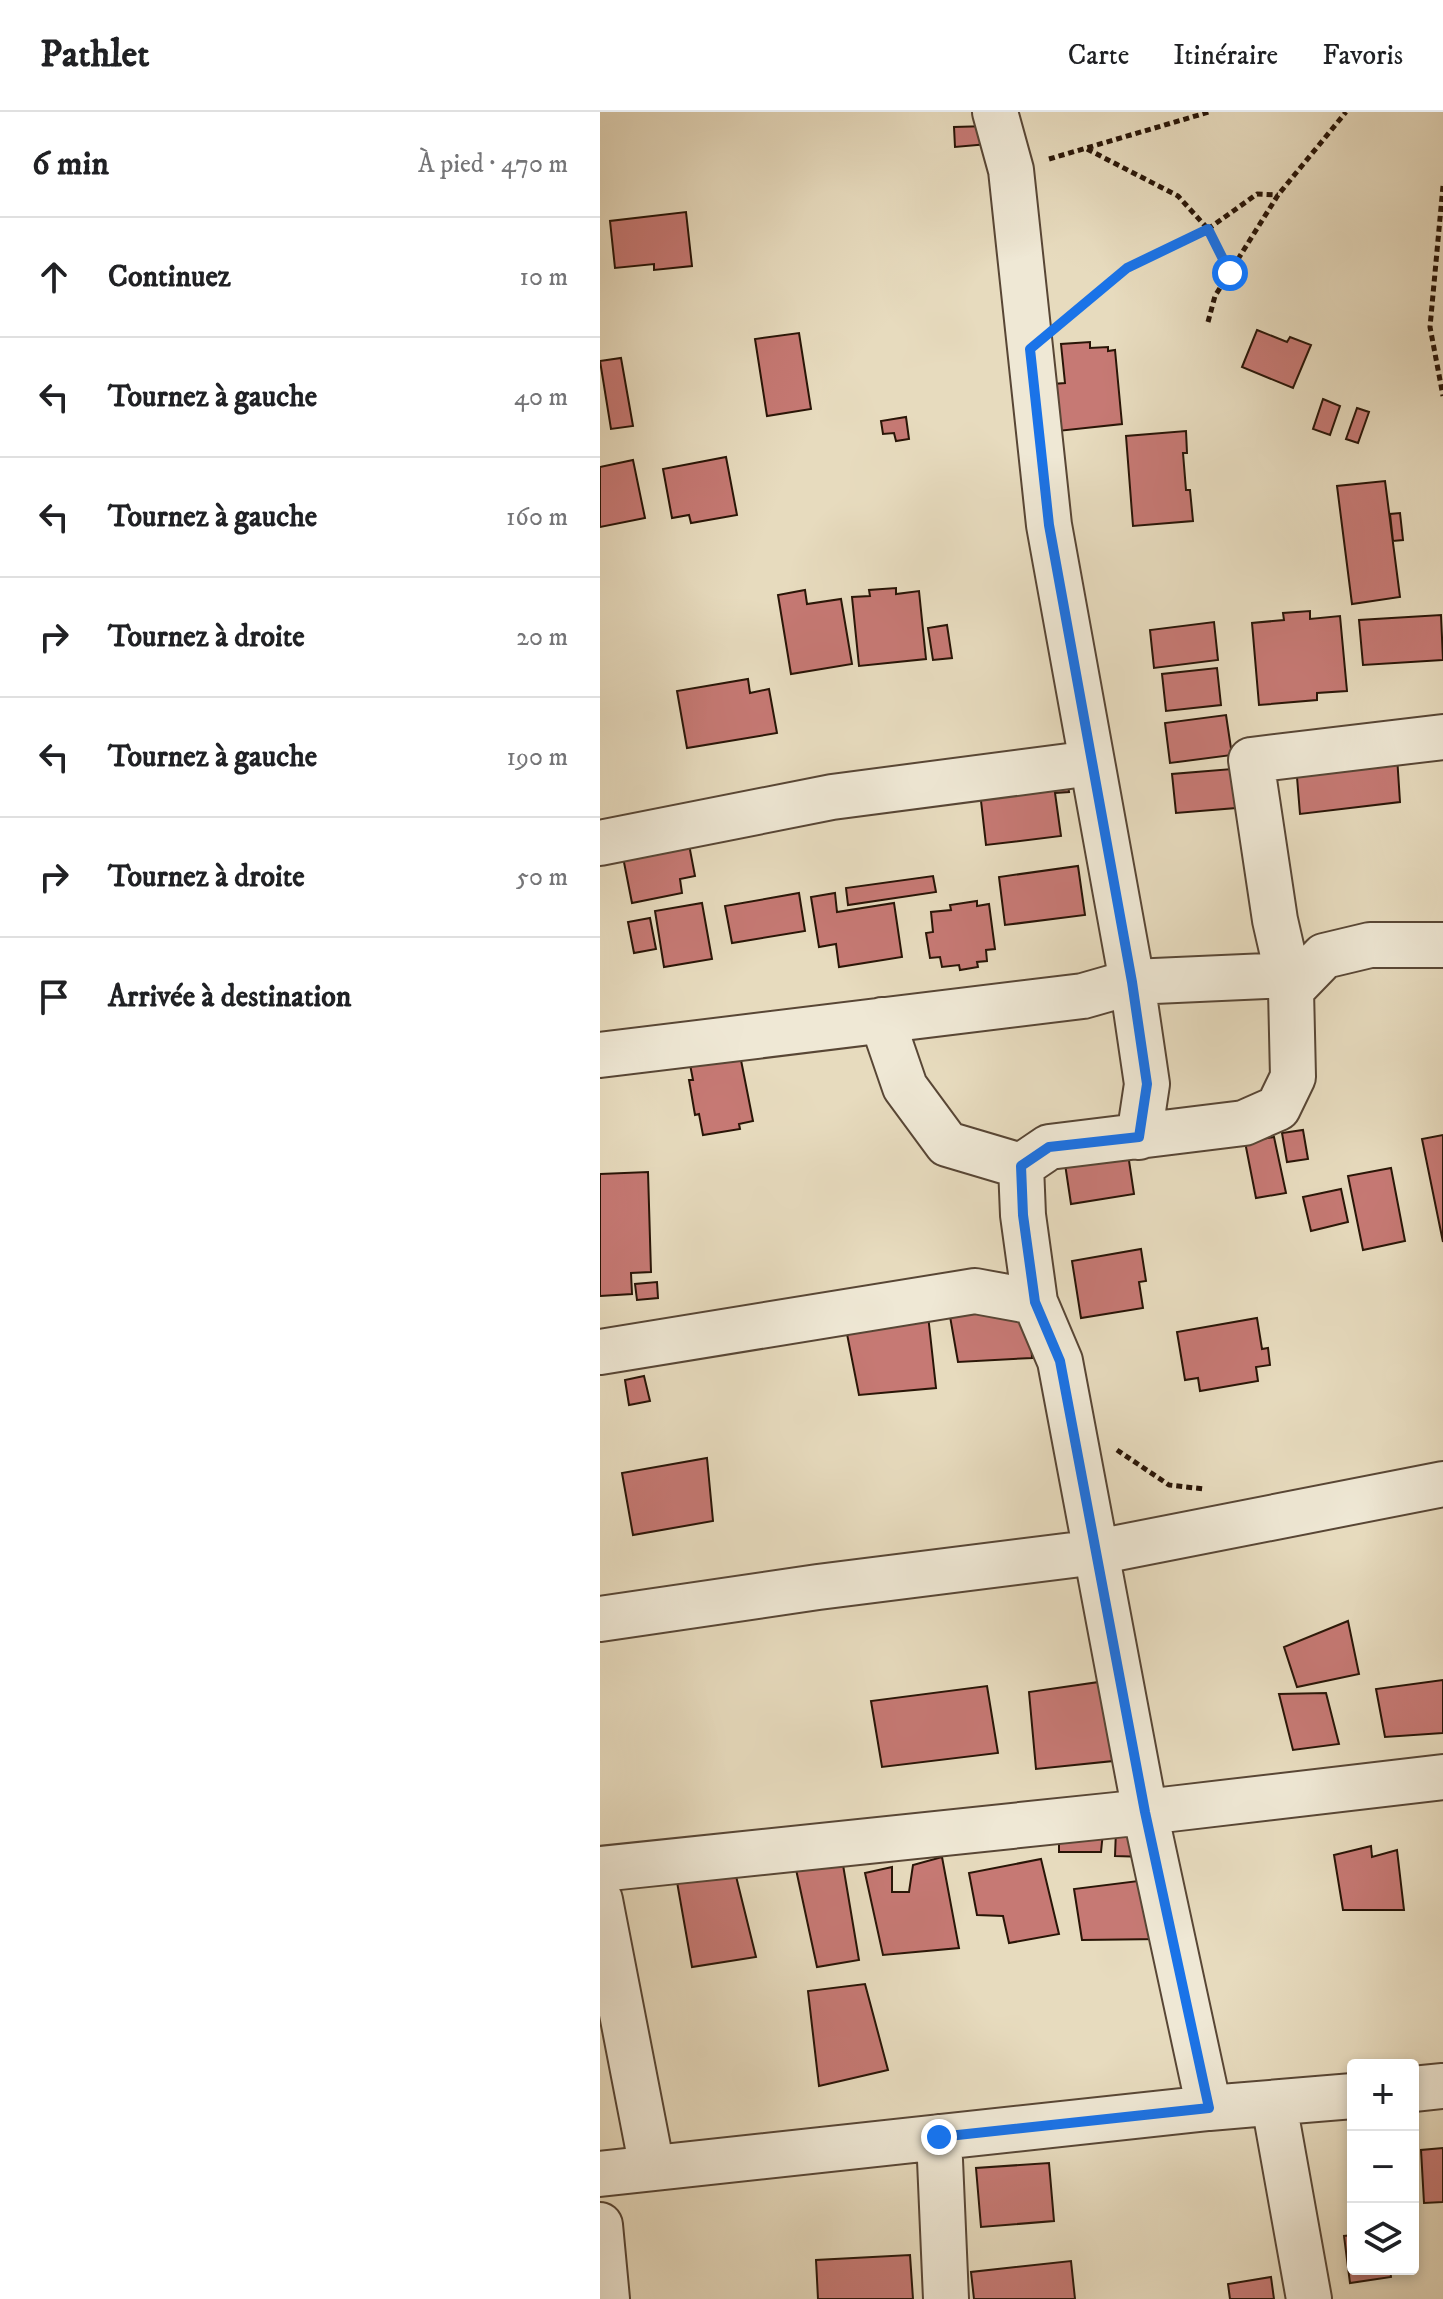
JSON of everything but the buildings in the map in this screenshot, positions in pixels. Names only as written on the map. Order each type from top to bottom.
[{"type":"street","points":[[995,112],[1011,170],[1049,525],[1132,982],[1147,1084],[1139,1137]]},
{"type":"street","points":[[1021,1166],[1049,1147],[1244,1123],[1278,1108],[1293,1077],[1289,983],[1275,920],[1251,760],[1443,737]]},
{"type":"street","points":[[600,843],[832,797],[1092,763]]},
{"type":"street","points":[[600,1055],[1083,996],[1132,982],[1289,983],[1324,956],[1370,945],[1443,945]]},
{"type":"street","points":[[882,1020],[905,1087],[947,1144],[1021,1166]]},
{"type":"street","points":[[1021,1166],[1023,1215],[1035,1302],[1060,1361],[1145,1812],[1209,2108]]},
{"type":"street","points":[[600,1352],[975,1291],[1035,1302]]},
{"type":"street","points":[[600,1619],[818,1587],[1097,1552],[1443,1484]]},
{"type":"street","points":[[600,1869],[1145,1812],[1443,1777]]},
{"type":"street","points":[[600,1900],[652,2168]]},
{"type":"street","points":[[1419,2088],[1443,2086]]},
{"type":"street","points":[[600,2174],[1209,2108],[1347,2097]]},
{"type":"street","points":[[1274,2104],[1309,2299]]},
{"type":"street","points":[[939,2137],[946,2299]]},
{"type":"street","points":[[600,2225],[607,2299]]},
{"type":"path","points":[[1011,170],[1209,112]]},
{"type":"path","points":[[1208,322],[1215,296],[1278,195],[1346,112]]},
{"type":"path","points":[[1086,149],[1178,196],[1208,229],[1230,273]]},
{"type":"path","points":[[1443,186],[1430,327],[1443,396]]},
{"type":"path","points":[[1030,349],[1127,268],[1208,229],[1257,194],[1278,195]]},
{"type":"path","points":[[1111,1447],[1169,1485],[1209,1490]]},
{"type":"route","points":[[939,2137],[1209,2108],[1145,1812],[1060,1361],[1035,1302],[1023,1215],[1021,1166],[1049,1147],[1139,1137],[1147,1084],[1132,982],[1049,525],[1030,349],[1127,268],[1208,229],[1230,273]]}]
